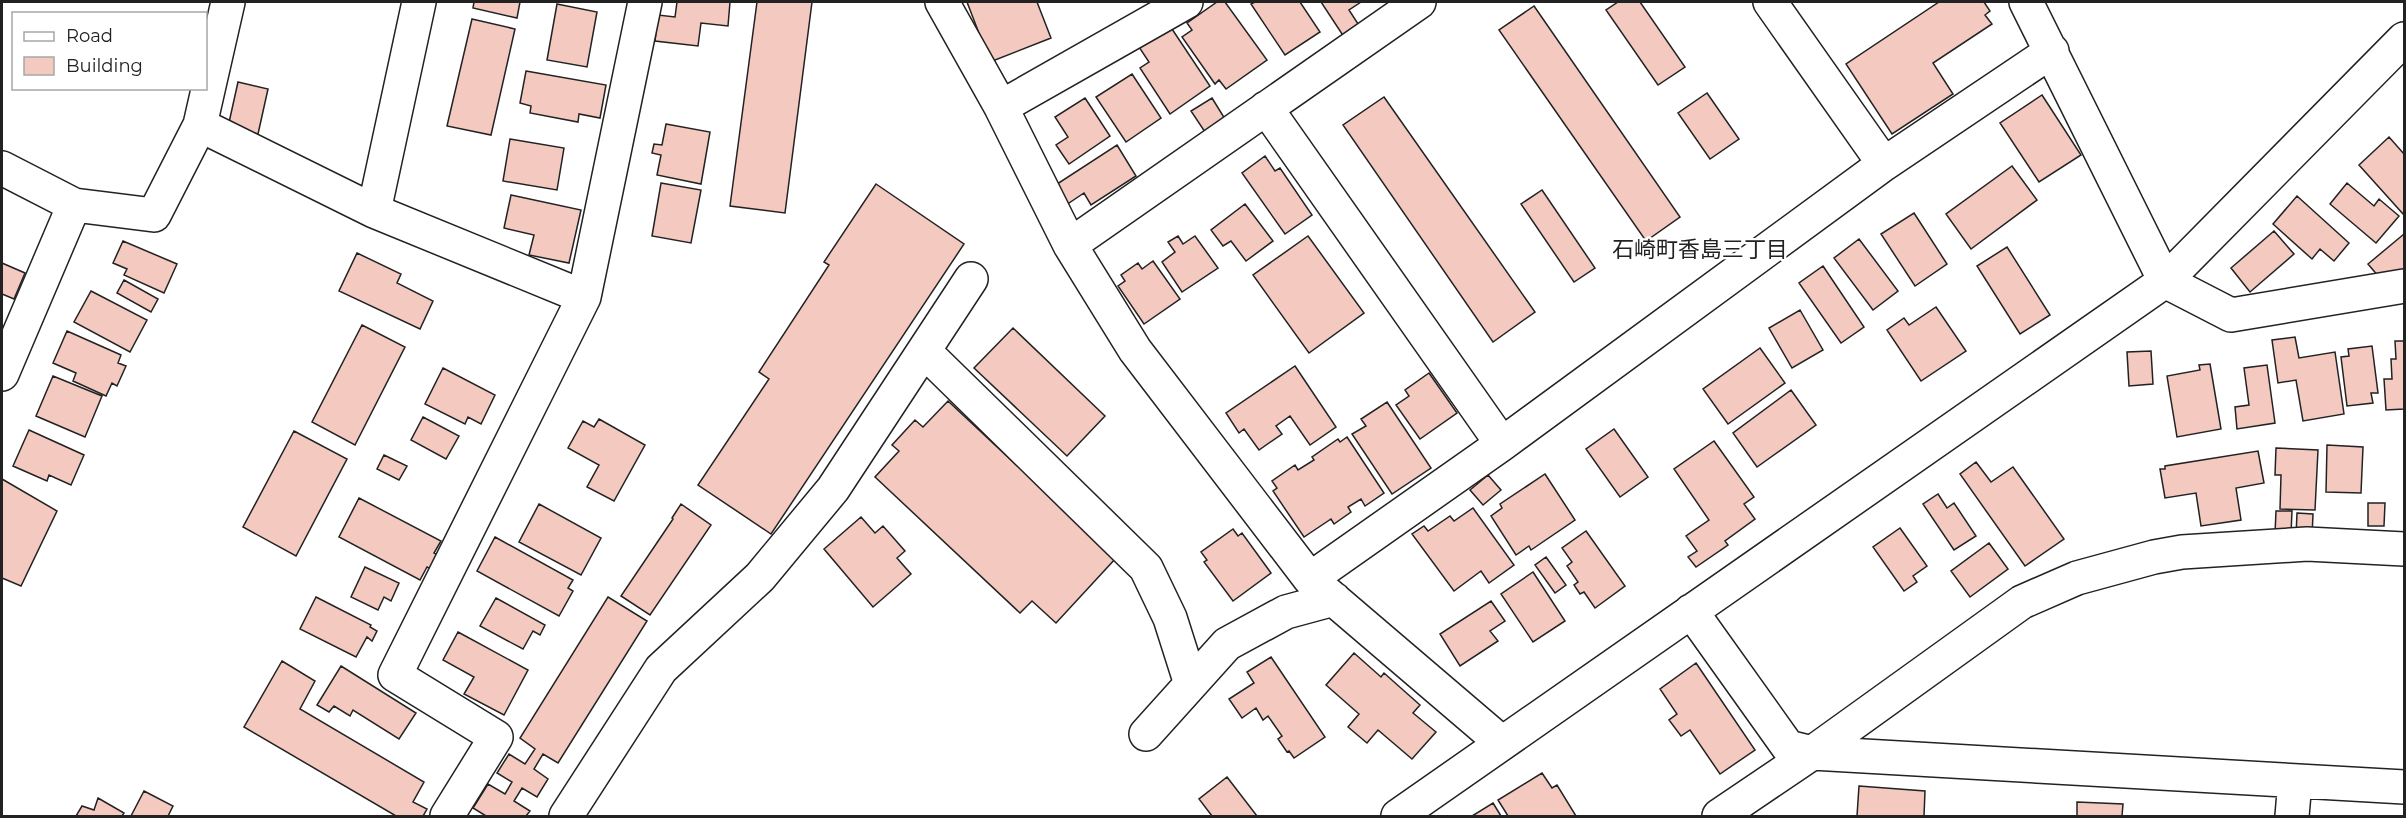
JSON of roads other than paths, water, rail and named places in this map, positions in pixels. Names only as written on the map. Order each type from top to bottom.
[{"type":"street","points":[[2,168],[74,205],[154,215],[200,125],[228,2]]},
{"type":"street","points":[[374,211],[419,2]]},
{"type":"street","points":[[447,816],[496,737],[395,675],[584,297],[645,2]]},
{"type":"street","points":[[942,2],[1001,107],[1070,245],[1135,350],[1322,589],[1502,743]]},
{"type":"street","points":[[1001,107],[1186,2]]},
{"type":"street","points":[[1070,245],[1419,2]]},
{"type":"street","points":[[1770,2],[1884,164]]},
{"type":"street","points":[[2026,2],[2165,281],[2231,315],[2404,286]]},
{"type":"street","points":[[1398,816],[2165,281],[2404,39]]},
{"type":"street","points":[[1146,734],[1227,644],[1286,612],[1322,589],[1502,444],[1884,164],[2052,51]]},
{"type":"street","points":[[1266,108],[1502,444]]},
{"type":"street","points":[[200,125],[374,211],[584,297]]},
{"type":"street","points":[[2,374],[74,205]]},
{"type":"street","points":[[566,816],[661,669],[760,577],[833,489],[971,279]]},
{"type":"street","points":[[924,351],[1146,568],[1170,618],[1191,684]]},
{"type":"street","points":[[1719,816],[1812,753],[2022,602],[2077,578],[2154,557],[2182,552],[2307,544],[2404,549]]},
{"type":"street","points":[[1691,611],[1788,747],[1812,753],[2404,787]]},
{"type":"street","points":[[2292,816],[2295,782]]},
{"type":"district","name":"石崎町香島三丁目","points":[[1700,249]]}]
